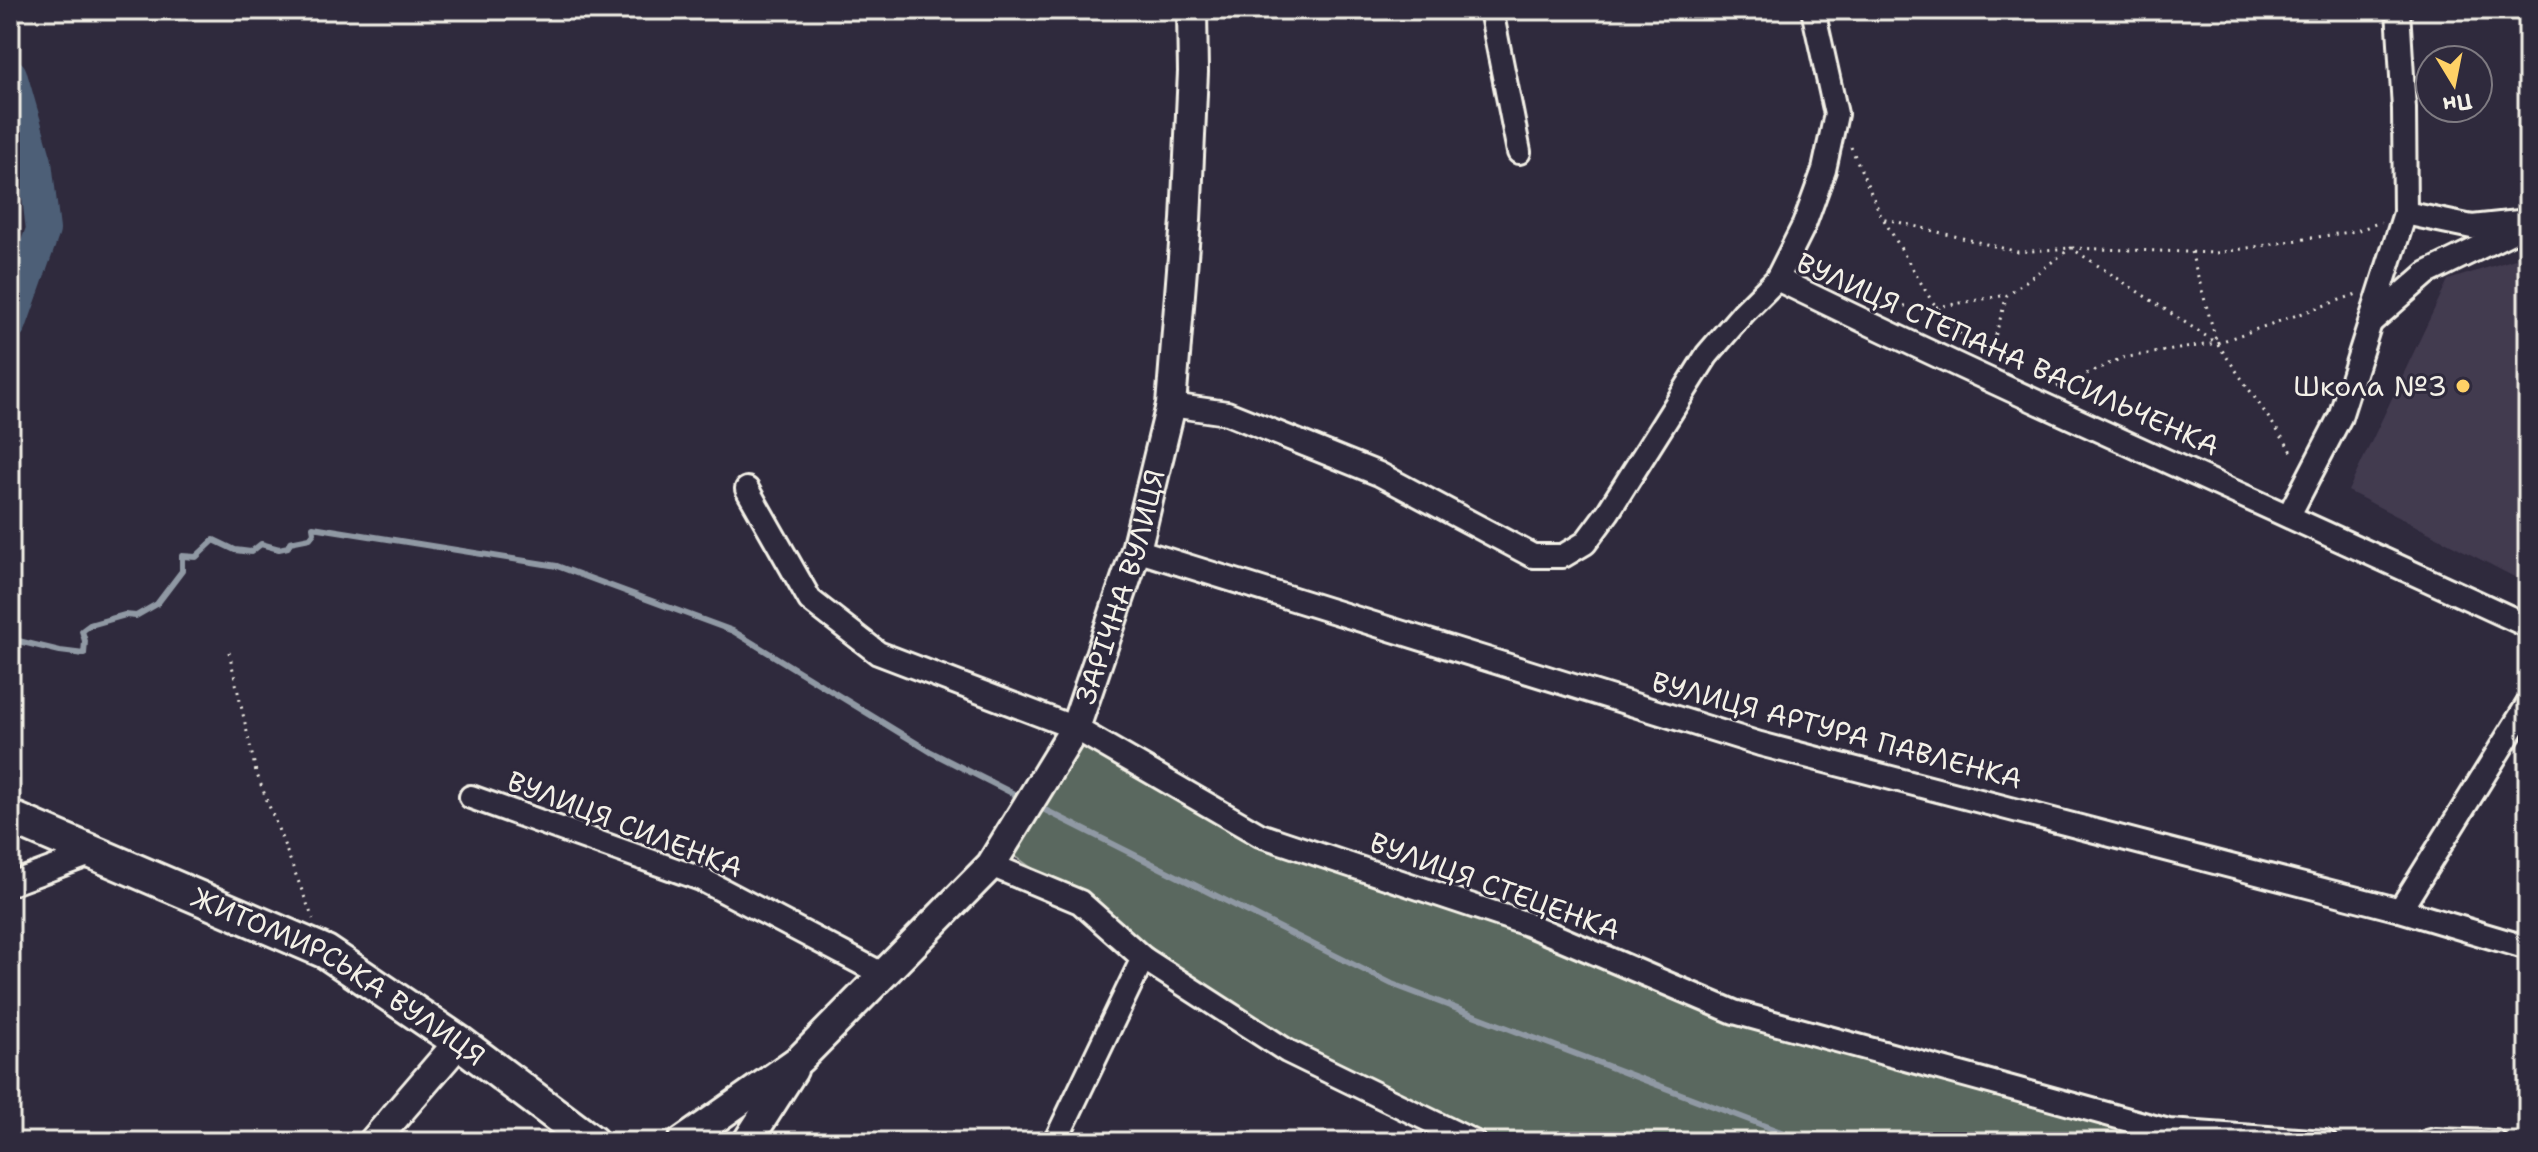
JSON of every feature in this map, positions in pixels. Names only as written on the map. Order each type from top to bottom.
[{"type":"main road","name":"ЖИТОМИРСЬКА ВУЛИЦЯ","points":[[10,817],[326,952],[459,1042],[592,1142]]},
{"type":"street","name":"ЗАРІЧНА ВУЛИЦЯ","points":[[682,1142],[800,1059],[991,865],[1075,728],[1136,550],[1171,405],[1186,220],[1193,72],[1192,10]]},
{"type":"street","points":[[1491,10],[1519,152]]},
{"type":"street","points":[[1777,279],[1804,225],[1824,170],[1836,114],[1813,10]]},
{"type":"street","points":[[2289,515],[2340,417],[2405,213],[2404,109],[2398,10]]},
{"type":"street","points":[[2405,213],[2472,227],[2528,222]]},
{"type":"street","points":[[2370,323],[2427,273],[2528,222]]},
{"type":"street","name":"ВУЛИЦЯ СТЕПАНА ВАСИЛЬЧЕНКА","points":[[1171,405],[1227,413],[1379,474],[1533,556],[1563,556],[1585,543],[1608,512],[1707,355],[1777,279],[1912,345],[2528,626]]},
{"type":"street","name":"ВУЛИЦЯ СТЕЦЕНКА","points":[[747,489],[810,600],[878,653],[1075,728],[1260,835],[1527,924],[1734,1012],[2169,1131],[2325,1142]]},
{"type":"street","name":"ВУЛИЦЯ АРТУРА ПАВЛЕНКА","points":[[1136,550],[1760,744],[2400,910],[2528,948]]},
{"type":"street","points":[[2400,910],[2528,704]]},
{"type":"street","name":"ВУЛИЦЯ СИЛЕНКА","points":[[471,797],[701,879],[884,975]]},
{"type":"street","points":[[10,884],[82,846]]},
{"type":"street","points":[[991,865],[1080,902],[1143,958],[1287,1051],[1474,1142]]},
{"type":"street","points":[[1055,1142],[1143,958]]},
{"type":"street","points":[[373,1142],[459,1042]]},
{"type":"street","name":"ЗАРІЧНА ВУЛИЦЯ","points":[[747,1142],[800,1059]]},
{"type":"street","points":[[2427,1142],[2495,1142]]},
{"type":"path","points":[[1836,114],[1882,218],[1937,307],[1977,354]]},
{"type":"path","points":[[1882,218],[2018,252],[2071,248],[2216,253],[2356,231],[2405,213]]},
{"type":"path","points":[[1873,305],[1937,307],[2007,295],[2071,248]]},
{"type":"path","points":[[2071,248],[2217,343]]},
{"type":"path","points":[[2191,252],[2217,343],[2309,476]]},
{"type":"path","points":[[2031,399],[2122,358],[2217,343],[2382,286]]},
{"type":"path","points":[[2006,388],[1987,365],[2007,295]]},
{"type":"path","points":[[229,652],[256,772],[326,952]]},
{"type":"shaded area","name":"Школа №3","points":[[2528,255],[2528,584],[2348,491],[2448,280]]},
{"type":"shaded area","points":[[1075,728],[1260,835],[1734,1012],[2169,1131],[2325,1142],[1476,1142],[1287,1051],[1002,847]]},
{"type":"waterway","points":[[10,75],[35,162],[43,230],[10,323]]},
{"type":"waterway","points":[[10,639],[84,654],[82,631],[90,625],[125,615],[136,616],[157,604],[182,571],[182,556],[196,557],[214,540],[235,550],[251,552],[261,544],[279,549],[288,547],[290,542],[310,538],[314,533],[313,527],[557,566],[733,631],[931,752],[1014,794]]},
{"type":"waterway","points":[[1045,810],[1392,984],[1807,1142]]},
{"type":"place","name":"Школа №3","points":[[2463,386]]}]
